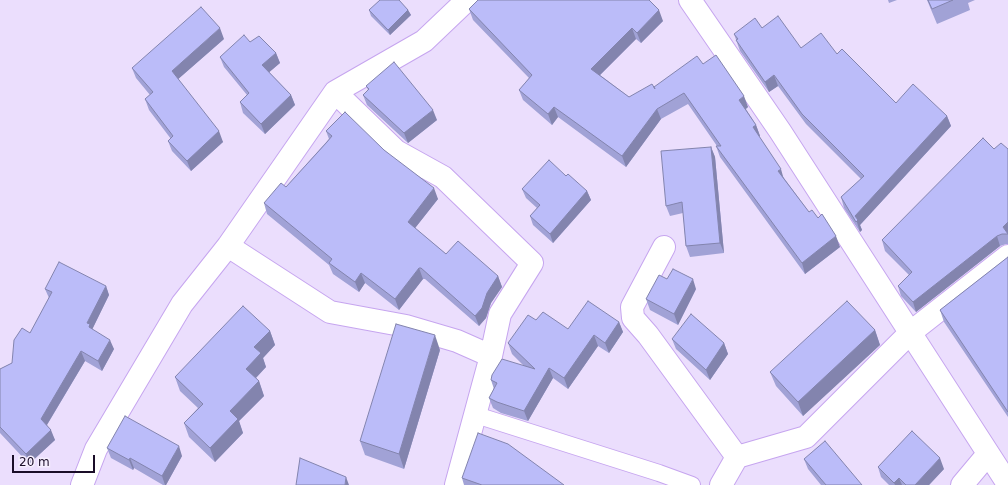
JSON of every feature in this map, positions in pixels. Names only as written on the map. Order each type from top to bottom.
[{"type":"street","points":[[82,485],[96,449],[182,304],[228,246],[335,92],[424,41],[467,0]]},
{"type":"street","points":[[690,0],[780,131],[1008,484]]},
{"type":"street","points":[[335,92],[396,151],[443,177],[532,263],[500,314],[476,415],[456,485]]},
{"type":"street","points":[[228,246],[330,312],[406,326],[457,341],[491,356]]},
{"type":"street","points":[[664,247],[632,307],[633,318],[648,335],[737,457]]},
{"type":"street","points":[[721,485],[737,457],[806,437],[911,332],[1008,256]]},
{"type":"street","points":[[962,485],[988,454]]},
{"type":"lane","points":[[476,415],[659,473],[692,485]]},
{"type":"building","points":[[380,0],[399,0],[408,10],[388,30],[369,10]]},
{"type":"building","points":[[478,0],[649,0],[659,10],[637,33],[632,28],[591,69],[629,97],[652,84],[655,89],[654,87],[697,56],[703,64],[716,55],[744,96],[739,100],[756,125],[753,127],[781,169],[778,171],[809,212],[812,210],[818,218],[822,214],[836,236],[802,263],[716,146],[721,146],[684,93],[657,109],[622,156],[554,107],[548,114],[519,90],[532,75],[469,9]]},
{"type":"building","points":[[928,0],[953,0],[932,9]]},
{"type":"building","points":[[201,7],[220,28],[172,71],[219,131],[187,161],[168,141],[173,136],[145,99],[153,92],[132,68]]},
{"type":"building","points":[[778,16],[801,48],[821,33],[837,54],[842,49],[896,103],[913,84],[947,116],[855,216],[858,220],[856,222],[841,197],[864,176],[802,114],[774,75],[765,82],[736,40],[738,39],[734,34],[755,18],[762,28]]},
{"type":"building","points":[[244,35],[250,42],[259,36],[276,53],[262,65],[291,95],[261,124],[240,102],[249,93],[220,57]]},
{"type":"building","points":[[394,62],[433,110],[404,133],[363,95],[369,89],[366,86]]},
{"type":"building","points":[[345,112],[384,150],[434,188],[408,222],[446,254],[458,241],[498,276],[487,293],[482,308],[475,316],[421,268],[419,268],[395,299],[361,273],[355,282],[329,263],[332,259],[264,203],[281,183],[286,187],[327,142],[332,136],[326,131]]},
{"type":"building","points":[[983,138],[994,149],[1001,143],[1008,149],[1008,222],[1003,227],[1008,234],[997,236],[913,302],[898,286],[912,272],[882,240]]},
{"type":"building","points":[[711,147],[720,243],[686,246],[682,202],[666,206],[661,151]]},
{"type":"building","points":[[549,160],[566,176],[568,174],[587,191],[550,234],[530,216],[540,205],[522,189]]},
{"type":"building","points":[[1008,257],[1008,412],[940,310]]},
{"type":"building","points":[[59,262],[106,286],[87,323],[90,324],[89,327],[110,340],[98,361],[81,351],[41,419],[51,430],[26,454],[0,427],[0,369],[12,363],[14,340],[22,328],[30,333],[52,292],[45,289]]},
{"type":"building","points":[[673,269],[693,279],[674,314],[646,299],[659,275],[667,279]]},
{"type":"building","points":[[588,301],[619,322],[605,343],[594,335],[564,378],[549,368],[524,411],[489,398],[497,383],[491,380],[492,375],[502,359],[535,369],[508,343],[528,315],[536,320],[543,312],[568,329]]},
{"type":"building","points":[[847,301],[875,330],[798,402],[770,372]]},
{"type":"building","points":[[243,306],[270,331],[254,347],[261,353],[246,369],[259,381],[230,411],[238,419],[210,448],[184,423],[203,404],[175,377]]},
{"type":"building","points":[[691,314],[724,343],[706,370],[672,339]]},
{"type":"building","points":[[396,324],[435,335],[399,454],[360,441]]},
{"type":"building","points":[[125,416],[179,446],[162,476],[130,458],[129,460],[107,448]]},
{"type":"building","points":[[912,431],[940,458],[915,485],[906,485],[899,478],[894,483],[878,467]]},
{"type":"building","points":[[478,433],[508,444],[564,485],[482,485],[462,478]]},
{"type":"building","points":[[825,441],[862,485],[826,485],[804,459]]},
{"type":"building","points":[[300,458],[346,477],[345,485],[296,485]]}]
